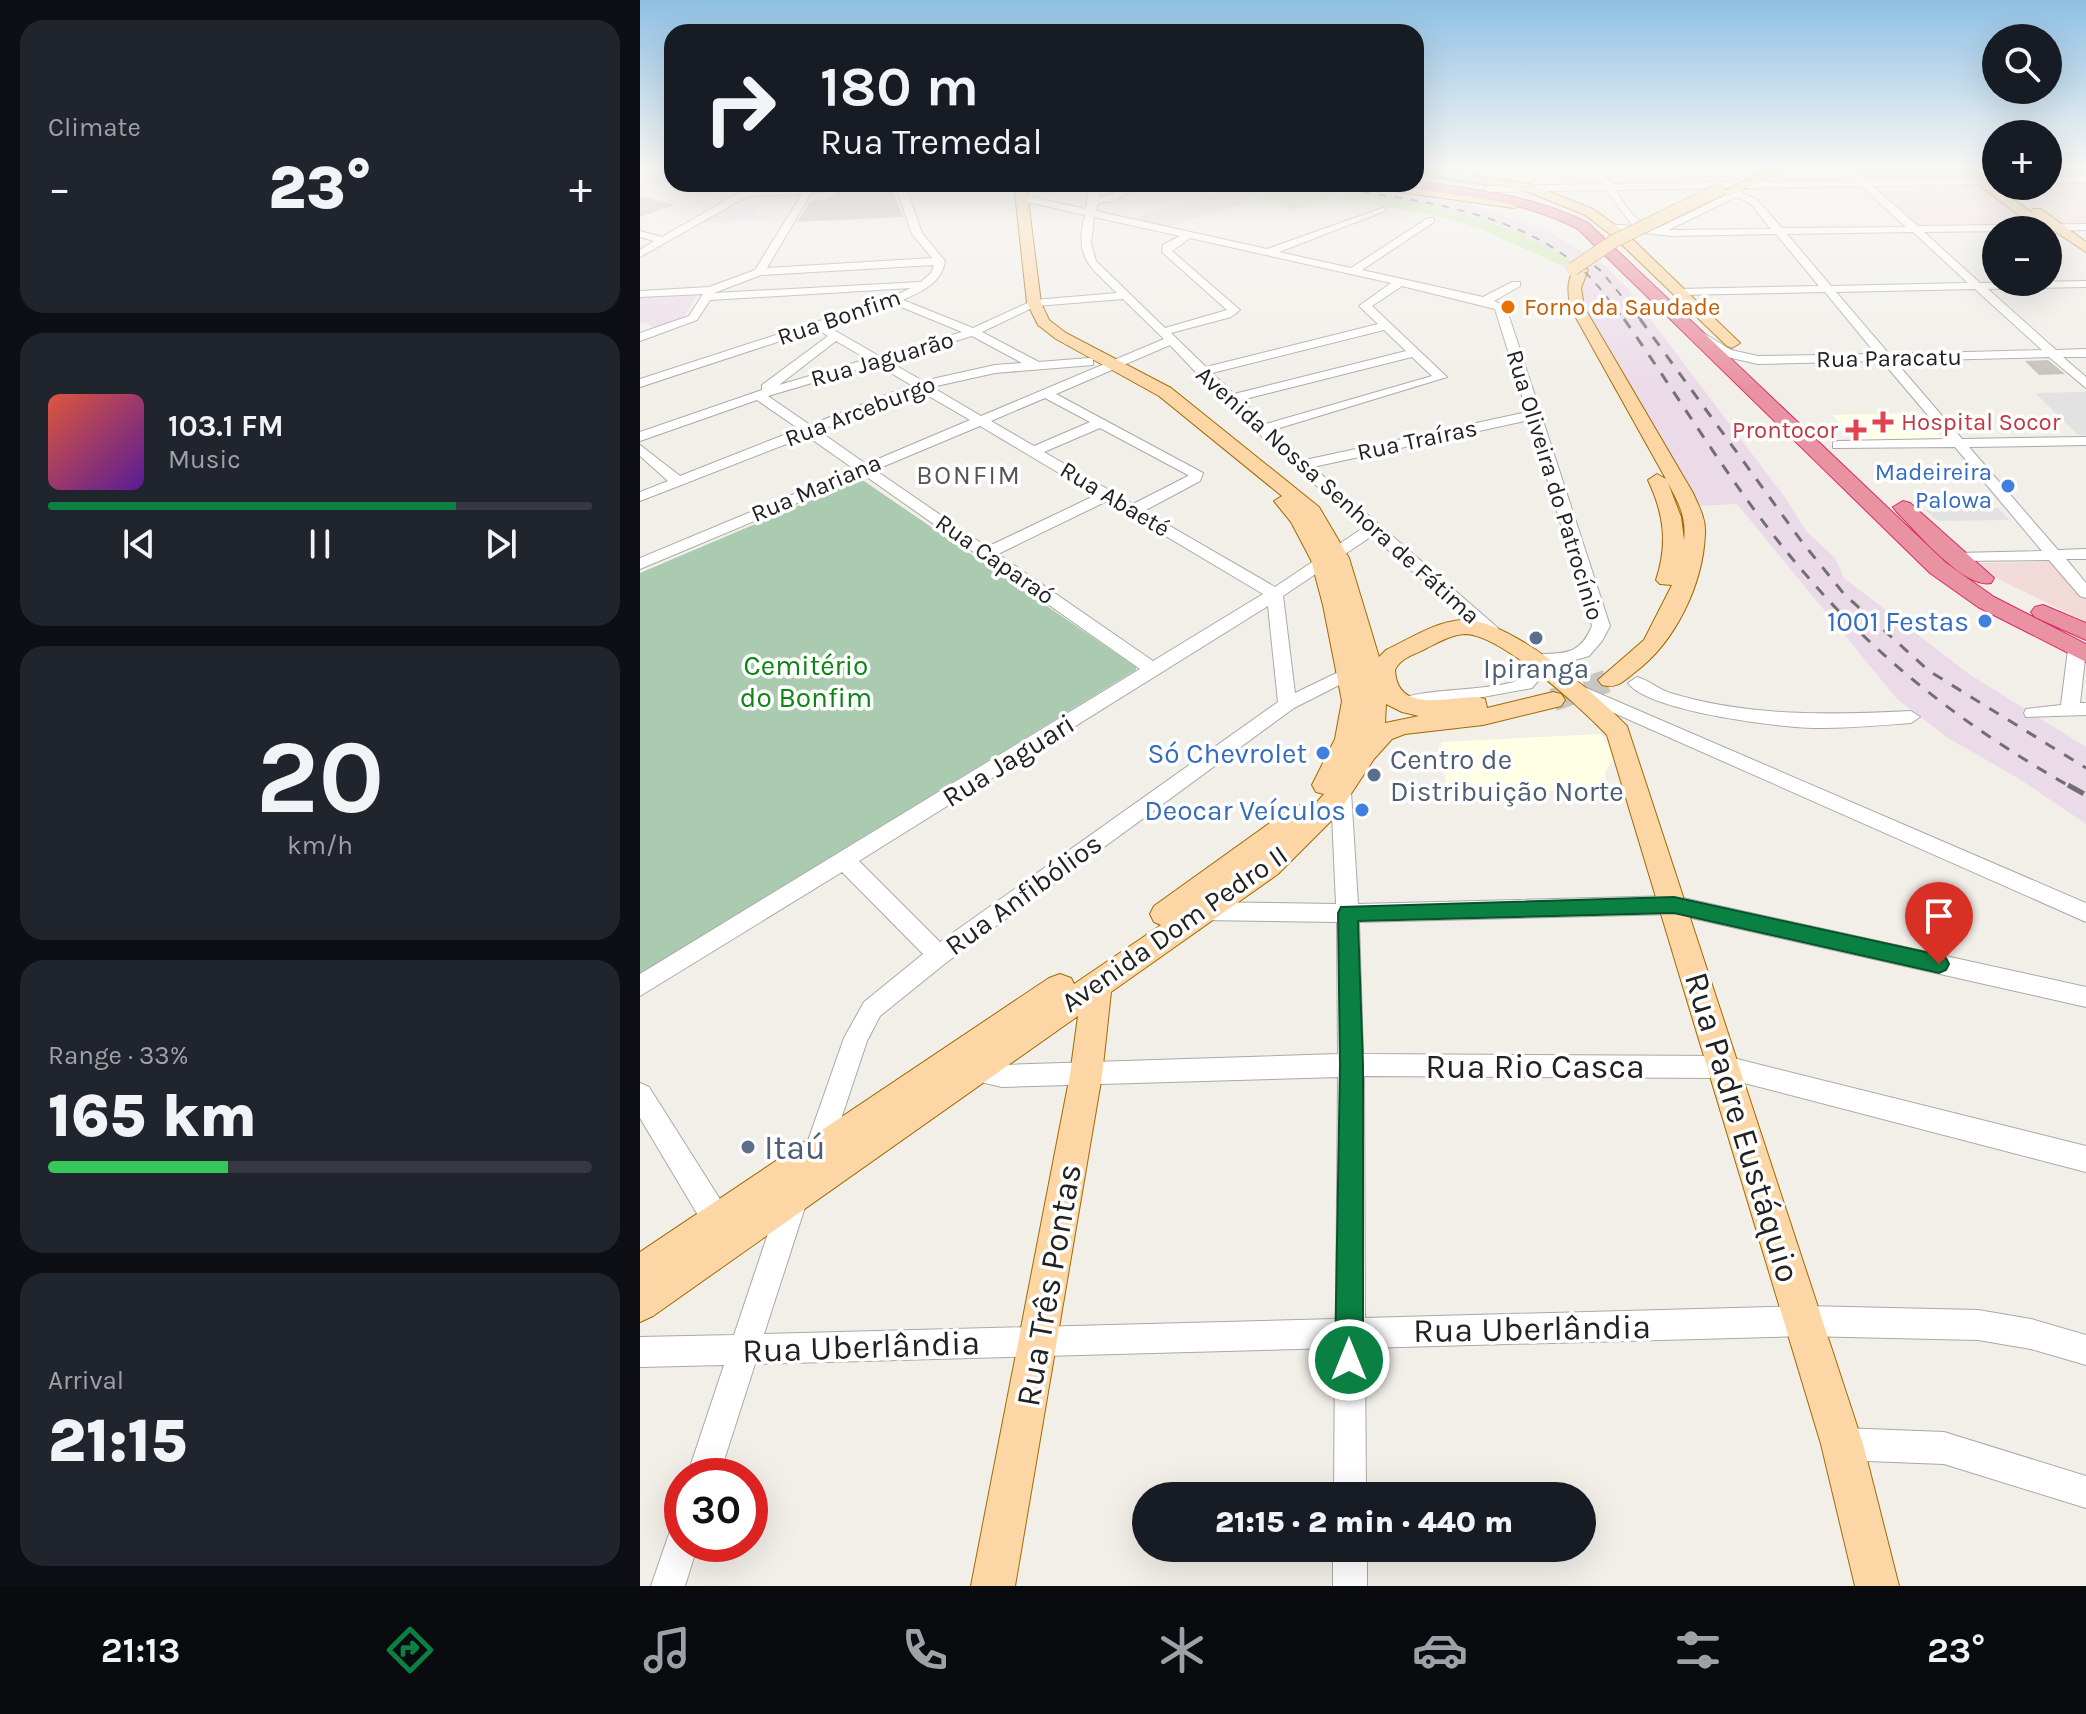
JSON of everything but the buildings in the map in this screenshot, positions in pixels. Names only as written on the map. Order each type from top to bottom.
[{"type":"highway","points":[[1602,241],[1938,568],[1986,602],[2083,646]]},
{"type":"highway","points":[[1620,241],[1732,343],[1956,558],[2083,646]]},
{"type":"main road","points":[[1023,241],[1028,306]]},
{"type":"main road","points":[[1576,686],[1622,655],[1641,635],[1656,610],[1673,564],[1675,519],[1666,496],[1579,334],[1566,302],[1565,282],[1577,270],[1625,241]]},
{"type":"main road","points":[[1633,241],[1678,292],[1732,343]]},
{"type":"main road","points":[[2064,241],[2086,259]]},
{"type":"main road","points":[[1361,723],[1576,686],[1600,691],[1640,678],[1669,648],[1703,559],[1695,519],[1577,307],[1574,288],[1577,270]]},
{"type":"main road","name":"Avenida Dom Pedro II","points":[[1028,306],[1045,337],[1103,365]]},
{"type":"main road","name":"Avenida Dom Pedro II","points":[[640,1274],[1293,822],[1322,791],[1361,723],[1368,653],[1329,557],[1286,504],[1153,396],[1061,336],[1028,306]]},
{"type":"main road","points":[[1359,759],[1383,733],[1402,726],[1483,717],[1576,686],[1636,661],[1656,640],[1688,567],[1694,545],[1695,519]]},
{"type":"main road","name":"Avenida Dom Pedro II","points":[[640,1303],[1199,911],[1268,866],[1302,835],[1341,792],[1370,737],[1354,708],[1329,557]]},
{"type":"main road","points":[[1477,705],[1399,706],[1387,693],[1382,673],[1386,662],[1394,655],[1461,627],[1492,632]]},
{"type":"main road","name":"Avenida Nossa Senhora de Fátima","points":[[1492,632],[1536,664],[1576,686]]},
{"type":"main road","name":"Rua Padre Eustáquio","points":[[1576,686],[1618,732],[1842,1444],[1877,1586]]},
{"type":"main road","name":"Rua Três Pontas","points":[[993,1586],[1086,1075],[1097,983]]},
{"type":"street","points":[[640,254],[664,241]]},
{"type":"street","points":[[759,272],[778,241]]},
{"type":"street","points":[[923,241],[940,261]]},
{"type":"street","name":"Avenida Nossa Senhora de Fátima","points":[[1088,241],[1088,257],[1201,372],[1372,529],[1492,632]]},
{"type":"street","name":"Rua Mariana","points":[[640,564],[1045,393],[1166,336],[1234,310],[1167,252],[1167,247],[1178,241]]},
{"type":"street","points":[[1215,241],[1493,304],[1516,284]]},
{"type":"street","points":[[1267,253],[1298,241]]},
{"type":"street","points":[[1352,272],[1399,241]]},
{"type":"street","points":[[1786,241],[2086,593]]},
{"type":"street","points":[[1927,241],[2086,384]]},
{"type":"street","points":[[640,337],[693,318],[709,294],[759,272],[940,261]]},
{"type":"street","name":"Rua Bonfim","points":[[640,383],[894,300],[926,283],[937,273],[940,261]]},
{"type":"street","points":[[1263,429],[1441,377],[1365,306],[1401,282]]},
{"type":"street","points":[[640,294],[709,294],[926,283]]},
{"type":"street","points":[[1678,292],[2086,284]]},
{"type":"street","name":"Rua Jaguarão","points":[[640,437],[758,395],[973,332],[1028,306],[1125,296]]},
{"type":"street","points":[[894,300],[973,332],[1035,365]]},
{"type":"street","name":"Rua Oliveira do Patrocínio","points":[[1493,304],[1601,626],[1598,637],[1584,653],[1570,660],[1536,664]]},
{"type":"street","name":"Rua Abaeté","points":[[818,325],[1275,594]]},
{"type":"street","points":[[1201,372],[1386,326]]},
{"type":"street","points":[[758,395],[836,335]]},
{"type":"street","name":"Rua Paracatu","points":[[1698,335],[1727,353],[1748,359],[2086,353]]},
{"type":"street","points":[[1229,399],[1416,352]]},
{"type":"street","name":"Rua Arceburgo","points":[[640,497],[923,385],[970,373],[1035,365],[1103,365]]},
{"type":"street","points":[[1045,393],[1196,473],[1195,478],[1134,510]]},
{"type":"street","name":"Rua Caparaó","points":[[758,395],[1153,670]]},
{"type":"street","name":"Rua Traíras","points":[[1301,465],[1532,415]]},
{"type":"street","points":[[1034,451],[1102,422]]},
{"type":"street","points":[[1838,445],[2086,441]]},
{"type":"street","points":[[640,449],[678,482]]},
{"type":"street","points":[[988,553],[1108,495]]},
{"type":"street","name":"Rua Jaguari","points":[[640,986],[1275,594],[1372,529]]},
{"type":"street","points":[[1956,558],[2086,554]]},
{"type":"street","points":[[1275,594],[1287,704]]},
{"type":"street","points":[[2033,713],[2078,710],[2083,646]]},
{"type":"street","points":[[1382,673],[1402,698],[1429,701],[1518,687],[1526,684],[1536,664]]},
{"type":"street","name":"Rua Anfibólios","points":[[709,1458],[795,1194],[816,1155],[863,1022],[872,1009],[939,955],[1287,704],[1347,674]]},
{"type":"street","points":[[1640,678],[1635,691],[1644,707],[1650,701],[1669,699]]},
{"type":"street","points":[[1640,678],[1647,691],[1669,699],[1777,720],[1823,722],[1911,717]]},
{"type":"street","name":"Avenida Nossa Senhora de Fátima","points":[[1576,686],[1678,735],[2086,913]]},
{"type":"street","name":"Avenida Nossa Senhora de Fátima","points":[[1644,707],[1678,735]]},
{"type":"street","points":[[1341,792],[1346,841],[1351,1065],[1350,1482]]},
{"type":"street","points":[[845,861],[939,955]]},
{"type":"street","points":[[1199,911],[1348,913],[1674,905],[2086,997]]},
{"type":"street","name":"Rua Rio Casca","points":[[973,1070],[1002,1076],[1351,1065],[1725,1067],[2086,1159]]},
{"type":"street","points":[[640,1095],[718,1222]]},
{"type":"street","name":"Rua Uberlândia","points":[[640,1352],[1804,1321],[1978,1325],[2031,1334],[2086,1350]]},
{"type":"street","points":[[1842,1444],[1944,1448],[2086,1492]]},
{"type":"street","points":[[668,1586],[676,1562]]},
{"type":"street","points":[[1350,1562],[1350,1586]]},
{"type":"shaded area","points":[[1508,241],[1564,241],[1604,265],[1628,289],[1786,499],[1806,531],[1835,558],[1844,578],[1969,674],[2086,747],[2086,824],[2021,780],[1948,738],[1897,699],[1737,504],[1696,506],[1585,308],[1577,289],[1580,280],[1561,265]]},
{"type":"shaded area","points":[[699,292],[682,320],[654,328],[646,322],[640,324],[640,296]]},
{"type":"shaded area","points":[[2086,392],[2086,435],[2078,435],[2035,393]]},
{"type":"shaded area","name":"Hospital Socor","points":[[1921,413],[1942,440],[1860,442],[1832,415]]},
{"type":"shaded area","points":[[1998,508],[2010,520],[1938,521],[1925,510]]},
{"type":"shaded area","points":[[2053,562],[2086,598],[2086,622],[1998,579],[1978,563]]},
{"type":"shaded area","points":[[1601,734],[1615,757],[1605,772],[1607,790],[1447,791],[1441,742]]},
{"type":"green space","points":[[1508,241],[1534,241],[1573,263],[1561,265]]},
{"type":"green space","name":"Cemitério do Bonfim","points":[[861,479],[1136,667],[1136,670],[640,974],[640,573]]},
{"type":"tunnel","points":[[1553,700],[1610,680]]},
{"type":"railway","points":[[1542,241],[1581,268],[1625,321]]},
{"type":"railway","points":[[1582,256],[1601,271],[1642,321]]},
{"type":"railway","points":[[1624,319],[1758,514],[1836,608],[1897,666],[1963,719],[2071,787]]},
{"type":"railway","points":[[1640,319],[1802,542],[1844,594],[1929,671],[2086,768]]},
{"type":"railway","points":[[2068,785],[2086,795]]},
{"type":"place","name":"Forno da Saudade","points":[[1508,307]]},
{"type":"place","name":"Hospital Socor","points":[[1883,422]]},
{"type":"place","name":"Prontocor","points":[[1856,430]]},
{"type":"place","name":"Madeireira Palowa","points":[[2008,486]]},
{"type":"place","name":"1001 Festas","points":[[1985,621]]},
{"type":"place","name":"Ipiranga","points":[[1536,638]]},
{"type":"place","name":"Só Chevrolet","points":[[1323,753]]},
{"type":"place","name":"Centro de Distribuição Norte","points":[[1374,775]]},
{"type":"place","name":"Deocar Veículos","points":[[1362,810]]},
{"type":"place","name":"Itaú","points":[[748,1147]]},
{"type":"district","name":"BONFIM","points":[[969,475]]},
{"type":"route","points":[[1349,1360],[1351,1065],[1348,913],[1674,905],[1939,964]]}]
